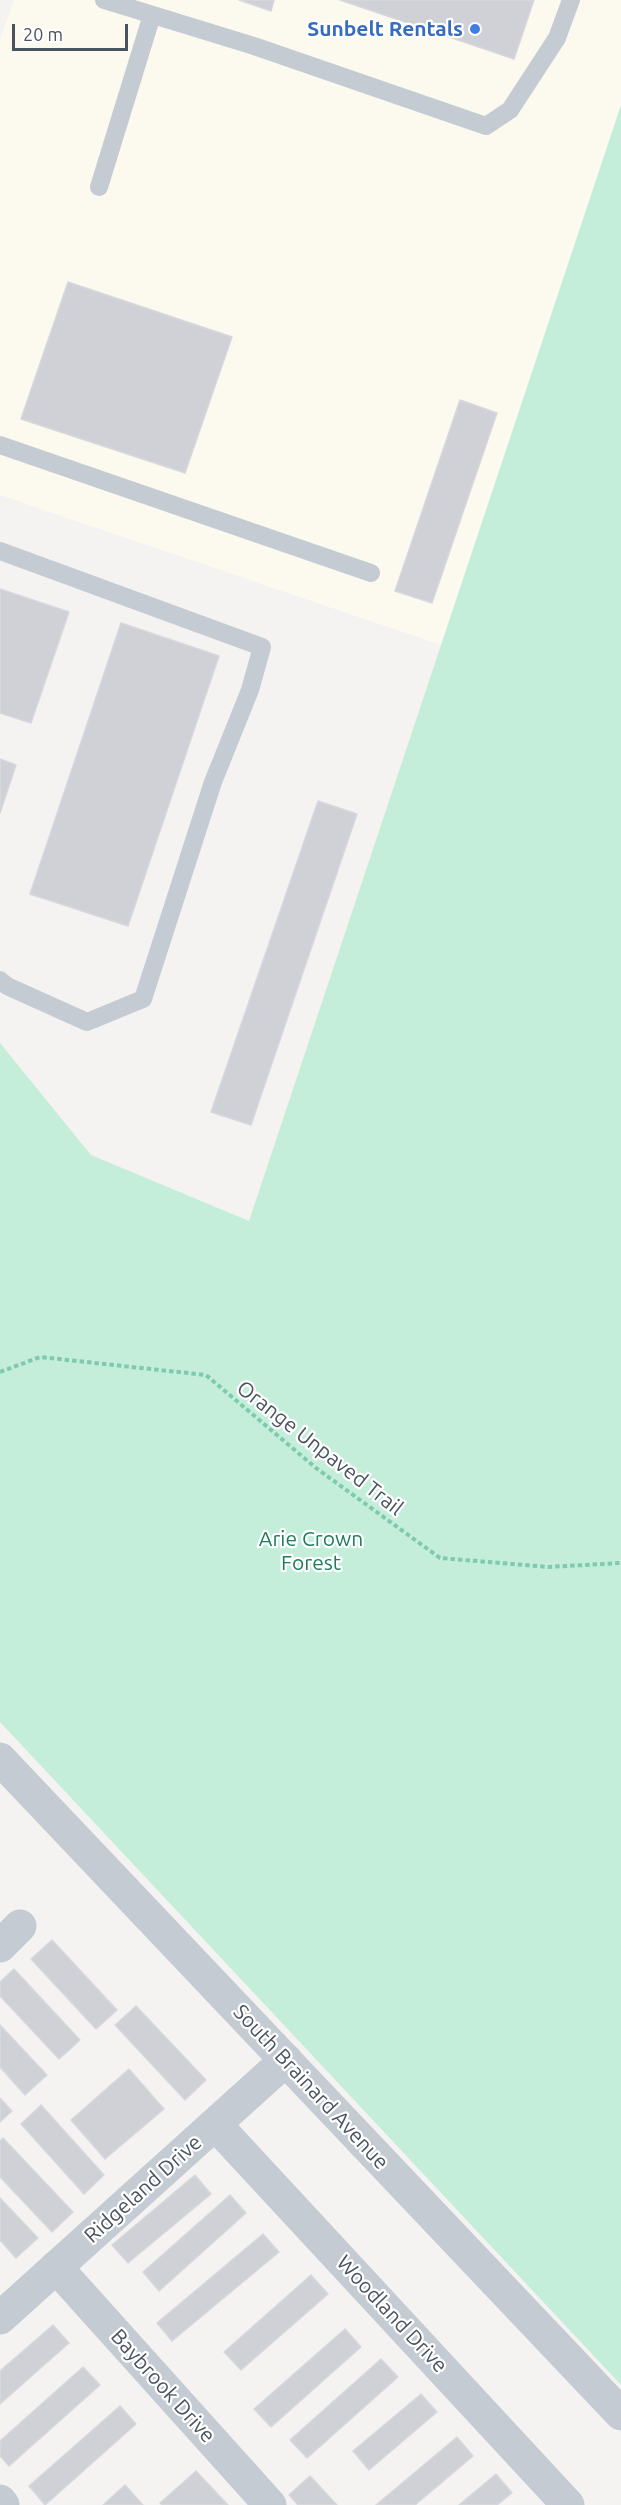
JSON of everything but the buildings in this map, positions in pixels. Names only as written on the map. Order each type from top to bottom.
[{"type":"street","name":"South Brainard Avenue","points":[[0,1759],[621,2414]]},
{"type":"street","name":"Ridgeland Drive","points":[[0,2318],[286,2060]]},
{"type":"street","name":"Woodland Drive","points":[[215,2124],[568,2505]]},
{"type":"street","name":"Baybrook Drive","points":[[56,2267],[270,2505]]},
{"type":"street","points":[[0,2501],[3,2505]]},
{"type":"lane","points":[[104,0],[123,3],[152,15],[254,46],[486,126],[510,110],[557,38],[571,0]]},
{"type":"lane","points":[[99,187],[152,15]]},
{"type":"lane","points":[[0,445],[371,573]]},
{"type":"lane","points":[[0,551],[262,647],[250,690],[213,782],[143,999],[87,1022],[8,986],[0,980]]},
{"type":"path","name":"Orange Unpaved Trail","points":[[0,1372],[40,1357],[206,1375],[316,1468],[440,1558],[548,1568],[621,1563]]},
{"type":"shaded area","points":[[14,0],[621,0],[621,105],[441,645],[0,495],[0,40]]},
{"type":"green space","name":"Arie Crown Forest","points":[[621,105],[621,2385],[0,1722],[0,1043],[91,1155],[249,1221]]},
{"type":"place","name":"Sunbelt Rentals","points":[[475,29]]}]
